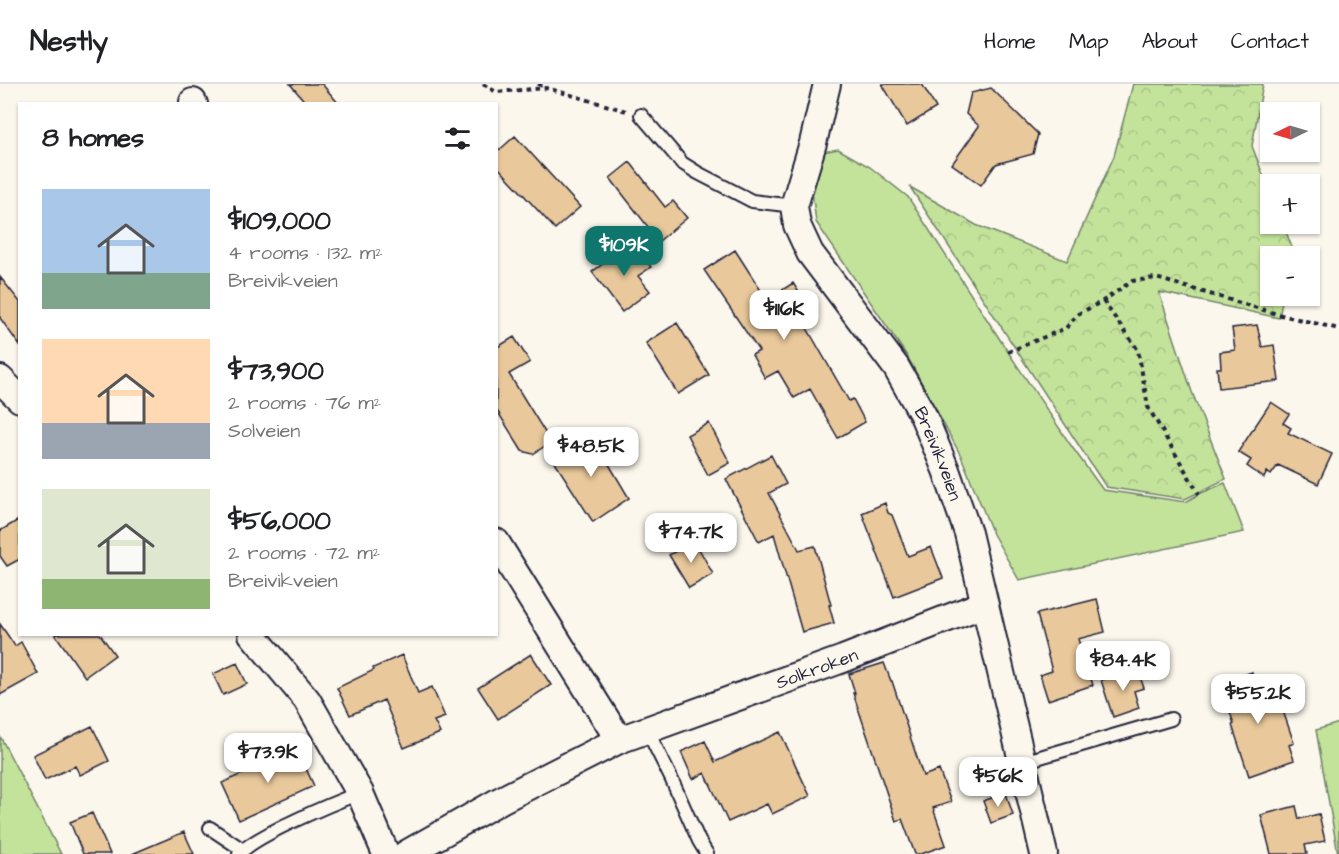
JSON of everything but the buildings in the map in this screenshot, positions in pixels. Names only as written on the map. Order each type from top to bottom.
[{"type":"street","points":[[794,206],[813,143],[827,84]]},
{"type":"street","name":"Breivikveien","points":[[794,206],[797,225],[810,253],[896,367],[923,415],[946,471],[968,533],[1044,854]]},
{"type":"street","points":[[0,379],[18,397]]},
{"type":"street","points":[[498,545],[619,740]]},
{"type":"street","name":"Solkroken","points":[[406,854],[501,800],[619,740],[832,663],[984,604]]},
{"type":"street","points":[[254,636],[307,700],[360,793],[386,854]]},
{"type":"lane","points":[[641,115],[682,163],[698,173],[752,201],[794,206]]},
{"type":"lane","points":[[1023,762],[1171,719]]},
{"type":"lane","points":[[647,730],[707,854]]},
{"type":"lane","points":[[210,828],[241,852],[276,831],[360,793]]},
{"type":"path","points":[[483,84],[496,92],[547,88]]},
{"type":"path","points":[[538,84],[641,115]]},
{"type":"path","points":[[1008,352],[1066,328],[1078,314],[1103,301],[1132,281],[1156,279],[1276,314],[1339,329]]},
{"type":"path","points":[[1103,301],[1138,351],[1148,407],[1199,494]]},
{"type":"green space","points":[[1133,84],[1263,84],[1252,146],[1263,174],[1260,174],[1260,234],[1287,234],[1291,246],[1260,246],[1260,306],[1281,306],[1279,318],[1159,292],[1192,392],[1226,479],[1185,499],[1106,487],[910,187],[976,225],[1067,261],[1114,156]]},
{"type":"green space","points":[[838,149],[870,167],[908,197],[1008,352],[1103,490],[1186,502],[1225,483],[1244,532],[1019,580],[993,534],[961,456],[907,356],[816,222],[810,176],[818,153]]},
{"type":"green space","points":[[1339,723],[1339,854],[1338,854],[1316,730]]},
{"type":"green space","points":[[0,736],[61,854],[0,854]]}]
